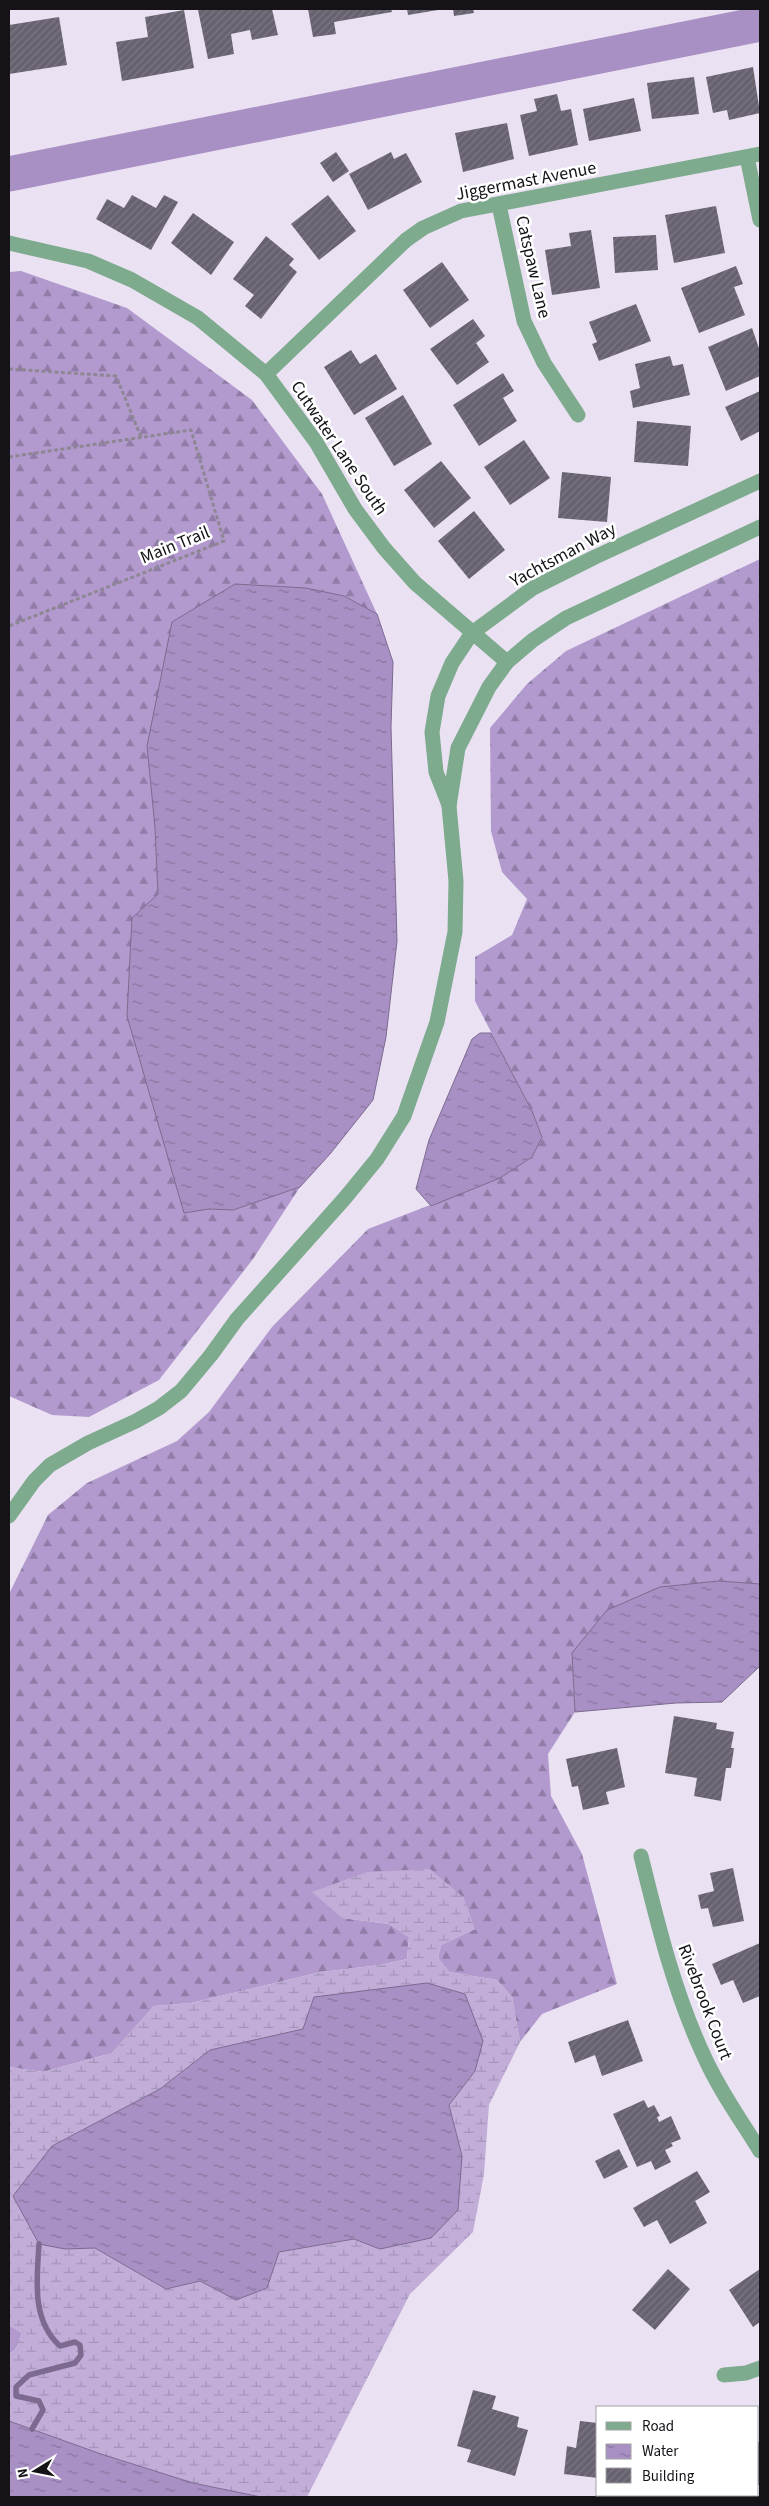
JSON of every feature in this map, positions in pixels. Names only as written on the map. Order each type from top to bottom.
[{"type":"street","name":"Jiggermast Avenue","points":[[266,374],[406,240],[424,228],[454,214],[754,156]]},
{"type":"street","points":[[754,156],[760,220]]},
{"type":"street","name":"Catspaw Lane","points":[[499,205],[524,321],[544,363],[578,415]]},
{"type":"street","name":"Cutwater Lane South","points":[[9,243],[88,261],[159,294],[198,318],[266,374],[316,442],[355,509],[384,548],[415,582],[507,662]]},
{"type":"street","name":"Yachtsman Way","points":[[449,806],[436,772],[432,732],[438,696],[452,663],[472,633],[533,588],[595,556],[760,481]]},
{"type":"street","points":[[9,1516],[34,1481],[50,1465],[88,1443],[159,1408],[181,1390],[211,1356],[237,1319],[345,1198],[376,1159],[404,1116],[437,1022],[455,932],[456,881],[449,806],[458,748],[489,687],[507,662],[533,640],[566,618],[760,527]]},
{"type":"street","name":"Rivebrook Court","points":[[641,1856],[667,1963],[681,2001],[715,2078],[760,2151]]},
{"type":"street","points":[[724,2376],[746,2374],[760,2368]]},
{"type":"path","points":[[9,369],[116,376],[141,437]]},
{"type":"path","name":"Main Trail","points":[[9,457],[192,430],[224,541],[9,626]]},
{"type":"green space","points":[[21,271],[127,308],[252,400],[322,494],[377,614],[344,596],[155,827],[158,895],[132,918],[184,1213],[209,1209],[233,1210],[300,1187],[253,1259],[159,1380],[89,1417],[52,1415],[9,1396],[9,272]]},
{"type":"green space","points":[[760,559],[760,1584],[719,1581],[572,1653],[575,1712],[548,1754],[551,1796],[582,1854],[617,1984],[542,2014],[520,2042],[512,1997],[497,1980],[449,1972],[438,1958],[441,1945],[475,1929],[342,1918],[389,1924],[409,1937],[407,1959],[380,1965],[321,1972],[191,2003],[154,2006],[112,2053],[43,2072],[9,2067],[9,1594],[48,1515],[87,1483],[177,1441],[209,1412],[272,1327],[368,1229],[500,1178],[532,1157],[542,1136],[532,1111],[475,1001],[475,957],[512,935],[527,899],[502,872],[491,831],[490,728],[527,684],[566,651]]},
{"type":"green space","points":[[430,1869],[464,1898],[475,1929],[441,1945],[438,1958],[449,1972],[497,1980],[512,1997],[520,2042],[489,2105],[484,2174],[473,2232],[410,2294],[307,2497],[261,2497],[193,2483],[101,2454],[9,2421],[9,2354],[15,2350],[22,2333],[9,2325],[9,2067],[43,2072],[112,2053],[154,2006],[191,2003],[321,1972],[380,1965],[407,1959],[409,1937],[389,1924],[342,1918],[312,1892],[367,1872]],"holes":[[[303,2029],[475,2071],[449,2105],[462,2156],[380,2249],[354,2239],[279,2252],[267,2288],[236,2300],[200,2281],[166,2289],[95,2248],[52,2146],[160,2089],[210,2050]]]},
{"type":"green space","points":[[9,2325],[22,2333],[15,2350],[9,2354]]},
{"type":"water","points":[[235,584],[306,588],[344,596],[377,614],[393,662],[391,727],[397,941],[386,1037],[373,1100],[330,1154],[300,1187],[233,1210],[209,1209],[184,1213],[127,1016],[132,918],[158,894],[155,827],[147,746],[172,622]]},
{"type":"water","points":[[480,1033],[491,1033],[532,1111],[542,1137],[532,1157],[500,1178],[431,1206],[416,1189],[429,1140],[472,1039]]},
{"type":"water","points":[[719,1581],[760,1584],[760,1666],[722,1702],[676,1703],[575,1712],[572,1653],[607,1610],[660,1587]]},
{"type":"water","points":[[427,1983],[465,1994],[483,2041],[475,2071],[449,2105],[462,2156],[458,2210],[431,2238],[380,2249],[354,2239],[279,2252],[267,2288],[236,2300],[200,2281],[166,2289],[95,2248],[65,2249],[39,2244],[13,2196],[52,2146],[160,2089],[210,2050],[303,2029],[314,1997]]},
{"type":"water","points":[[9,2421],[101,2454],[193,2483],[261,2497],[9,2497]]},
{"type":"building","points":[[272,9],[278,35],[252,40],[250,30],[231,34],[234,54],[208,59],[198,10]]},
{"type":"building","points":[[308,9],[391,9],[392,12],[334,22],[336,34],[313,37]]},
{"type":"building","points":[[407,9],[438,9],[438,10],[408,15]]},
{"type":"building","points":[[453,9],[473,9],[474,13],[454,16]]},
{"type":"building","points":[[184,10],[194,68],[122,81],[116,42],[148,37],[145,17]]},
{"type":"building","points":[[59,17],[67,65],[9,74],[9,25]]},
{"type":"building","points":[[753,67],[760,113],[729,120],[727,110],[713,113],[706,77]]},
{"type":"building","points":[[694,77],[699,114],[652,119],[647,83]]},
{"type":"building","points":[[557,94],[561,111],[571,109],[578,145],[529,156],[520,115],[537,111],[534,99]]},
{"type":"building","points":[[634,98],[641,131],[589,141],[583,109]]},
{"type":"building","points":[[507,123],[514,159],[463,172],[455,133]]},
{"type":"building","points":[[336,152],[349,171],[333,182],[320,163]]},
{"type":"building","points":[[391,152],[394,159],[406,153],[422,182],[368,210],[349,174]]},
{"type":"building","points":[[132,195],[156,208],[164,195],[178,202],[151,250],[96,219],[107,199],[124,208]]},
{"type":"building","points":[[328,195],[356,231],[319,260],[291,224]]},
{"type":"building","points":[[716,206],[725,253],[674,263],[665,215]]},
{"type":"building","points":[[193,213],[234,242],[211,275],[171,243]]},
{"type":"building","points":[[591,230],[600,288],[552,295],[545,250],[571,246],[569,233]]},
{"type":"building","points":[[656,235],[658,270],[615,273],[613,237]]},
{"type":"building","points":[[266,236],[294,259],[289,265],[297,272],[261,319],[245,306],[254,295],[233,279]]},
{"type":"building","points":[[442,262],[469,300],[430,328],[403,290]]},
{"type":"building","points":[[736,266],[743,284],[734,287],[745,315],[699,333],[681,288]]},
{"type":"building","points":[[636,304],[651,341],[599,361],[592,344],[597,342],[589,322]]},
{"type":"building","points":[[473,319],[485,336],[476,343],[489,362],[457,385],[430,349]]},
{"type":"building","points":[[752,328],[760,351],[760,376],[726,391],[708,347]]},
{"type":"building","points":[[351,350],[360,364],[376,354],[397,389],[354,415],[324,367]]},
{"type":"building","points":[[670,356],[673,366],[683,364],[690,395],[633,408],[630,391],[640,388],[635,364]]},
{"type":"building","points":[[503,373],[514,391],[503,398],[517,421],[479,446],[453,405]]},
{"type":"building","points":[[760,391],[760,431],[741,441],[725,407]]},
{"type":"building","points":[[403,395],[432,444],[394,466],[365,418]]},
{"type":"building","points":[[637,421],[691,426],[688,466],[634,462]]},
{"type":"building","points":[[524,440],[550,478],[510,505],[484,467]]},
{"type":"building","points":[[441,461],[471,498],[434,528],[404,490]]},
{"type":"building","points":[[562,472],[611,477],[607,522],[558,518]]},
{"type":"building","points":[[474,511],[505,550],[469,579],[438,541]]},
{"type":"building","points":[[674,1716],[717,1723],[716,1729],[734,1732],[731,1748],[734,1748],[731,1768],[726,1768],[721,1801],[694,1796],[697,1778],[665,1773]]},
{"type":"building","points":[[617,1748],[625,1787],[606,1792],[609,1804],[583,1810],[578,1786],[572,1787],[566,1759]]},
{"type":"building","points":[[733,1868],[744,1921],[713,1927],[708,1908],[701,1909],[698,1895],[714,1891],[710,1873]]},
{"type":"building","points":[[760,1943],[760,1996],[743,2003],[733,1980],[721,1985],[712,1964]]},
{"type":"building","points":[[628,2020],[643,2061],[602,2076],[595,2055],[575,2063],[568,2042]]},
{"type":"building","points":[[644,2100],[648,2108],[654,2105],[660,2116],[657,2117],[659,2122],[671,2116],[681,2139],[671,2143],[673,2146],[665,2150],[671,2162],[655,2170],[651,2161],[637,2167],[613,2114]]},
{"type":"building","points":[[619,2149],[628,2167],[604,2179],[595,2161]]},
{"type":"building","points":[[697,2171],[710,2192],[695,2201],[707,2223],[670,2244],[657,2220],[644,2227],[633,2208]]},
{"type":"building","points":[[668,2269],[690,2289],[655,2330],[632,2310]]},
{"type":"building","points":[[760,2269],[760,2322],[753,2327],[729,2290]]},
{"type":"building","points":[[473,2390],[496,2396],[492,2409],[519,2417],[517,2427],[528,2430],[515,2476],[467,2462],[471,2450],[457,2446]]},
{"type":"building","points":[[580,2421],[596,2423],[596,2478],[564,2474],[567,2446],[576,2448]]},
{"type":"building","points":[[759,2442],[760,2442],[759,2485]]},
{"type":"building","points":[[663,2496],[728,2496],[728,2497]]},
{"type":"waterway","points":[[9,174],[760,24]]},
{"type":"waterway","points":[[32,2429],[43,2410],[39,2401],[16,2396],[16,2387],[29,2375],[75,2363],[81,2355],[80,2345],[75,2342],[60,2346],[44,2324],[40,2312],[37,2285],[39,2244]]}]
